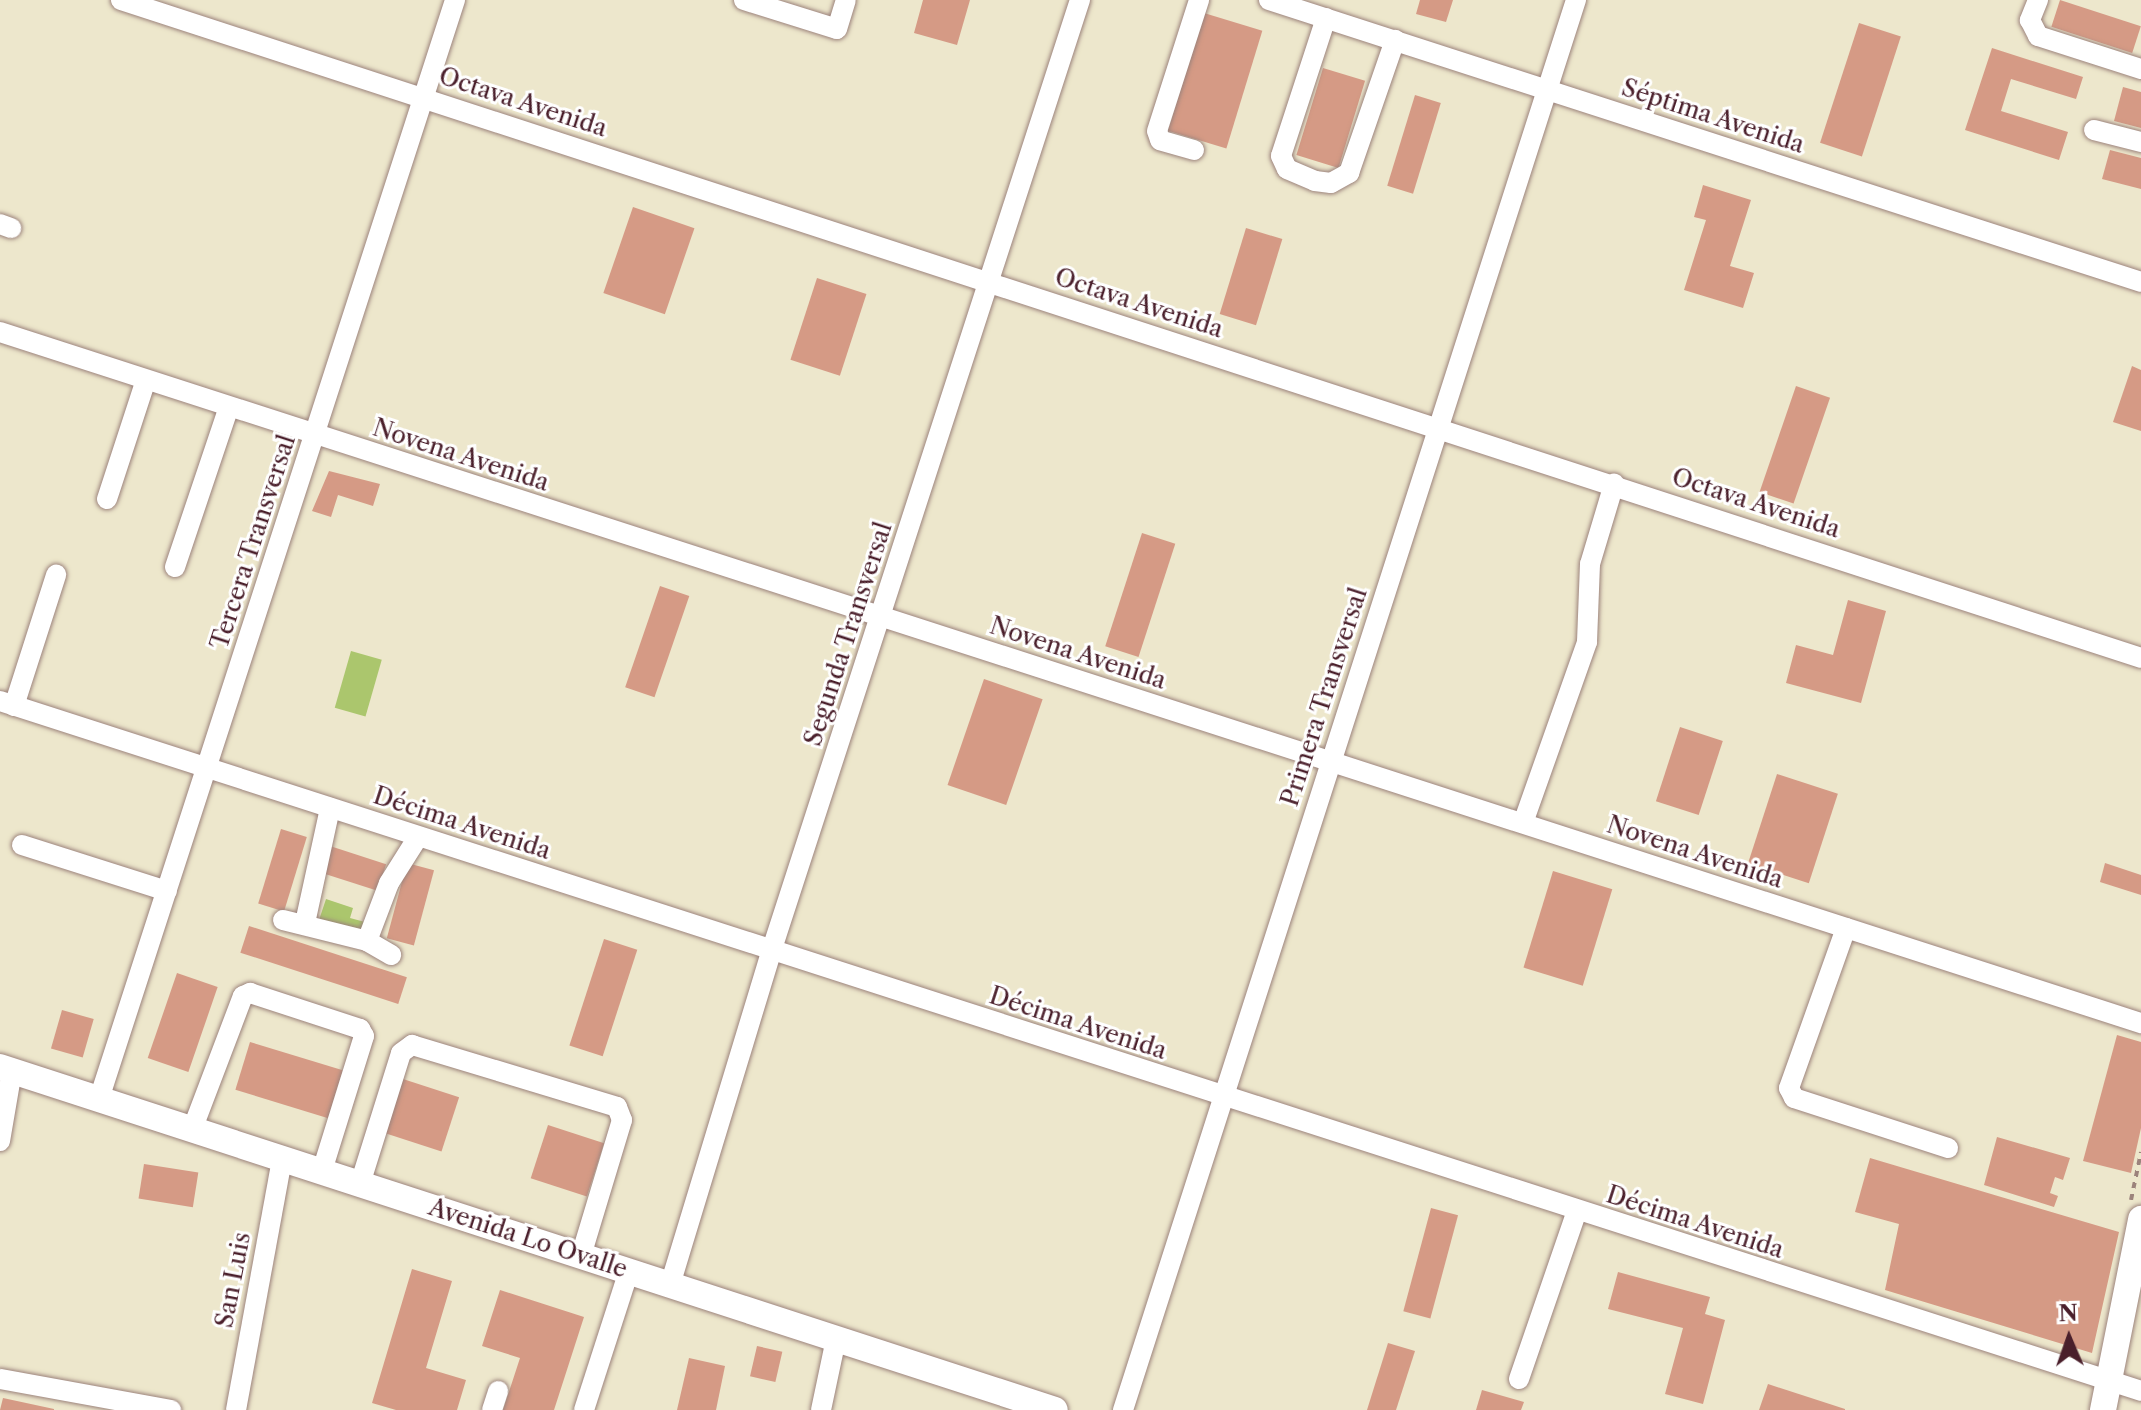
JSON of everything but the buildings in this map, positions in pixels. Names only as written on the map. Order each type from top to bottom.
[{"type":"main road","name":"Avenida Lo Ovalle","points":[[6,1069],[1055,1410]]},
{"type":"main road","points":[[2103,1410],[2141,1219]]},
{"type":"street","name":"Octava Avenida","points":[[121,0],[1438,425],[2141,658]]},
{"type":"street","name":"Tercera Transversal","points":[[99,1099],[455,0]]},
{"type":"street","points":[[744,0],[837,29],[846,0]]},
{"type":"street","name":"Segunda Transversal","points":[[670,1285],[771,952],[1080,0]]},
{"type":"street","points":[[1194,150],[1160,140],[1157,131],[1199,0]]},
{"type":"street","name":"Séptima Avenida","points":[[1269,0],[2141,282]]},
{"type":"street","name":"Primera Transversal","points":[[1123,1410],[1576,0]]},
{"type":"street","points":[[2038,0],[2030,20],[2038,36],[2141,69]]},
{"type":"street","points":[[1326,18],[1281,156],[1287,169],[1315,181],[1331,183],[1349,173],[1395,40]]},
{"type":"street","points":[[2094,130],[2141,142]]},
{"type":"street","name":"Novena Avenida","points":[[0,332],[2141,1023]]},
{"type":"street","points":[[107,499],[146,380]]},
{"type":"street","points":[[175,567],[229,407]]},
{"type":"street","points":[[1523,823],[1587,642],[1590,564],[1614,484]]},
{"type":"street","points":[[7,703],[56,575]]},
{"type":"street","name":"Décima Avenida","points":[[7,703],[771,952],[2141,1391]]},
{"type":"street","points":[[305,923],[330,808]]},
{"type":"street","points":[[367,941],[381,899],[418,837]]},
{"type":"street","points":[[22,845],[167,891]]},
{"type":"street","points":[[283,920],[305,923],[367,941],[391,955]]},
{"type":"street","points":[[1846,928],[1789,1088],[1794,1098],[1948,1148]]},
{"type":"street","points":[[192,1130],[243,996],[250,993],[360,1029],[364,1036],[322,1171]]},
{"type":"street","points":[[360,1184],[401,1053],[412,1045],[617,1107],[622,1120],[581,1256]]},
{"type":"street","points":[[0,1141],[6,1069]]},
{"type":"street","name":"San Luis","points":[[236,1410],[282,1159]]},
{"type":"street","points":[[1519,1379],[1577,1211]]},
{"type":"street","points":[[584,1410],[629,1271]]},
{"type":"street","points":[[821,1410],[836,1339]]},
{"type":"street","points":[[0,1379],[72,1402],[171,1410]]},
{"type":"green space","points":[[351,651],[382,660],[365,717],[335,708]]},
{"type":"green space","points":[[326,899],[353,908],[350,918],[365,922],[361,933],[319,920]]}]
